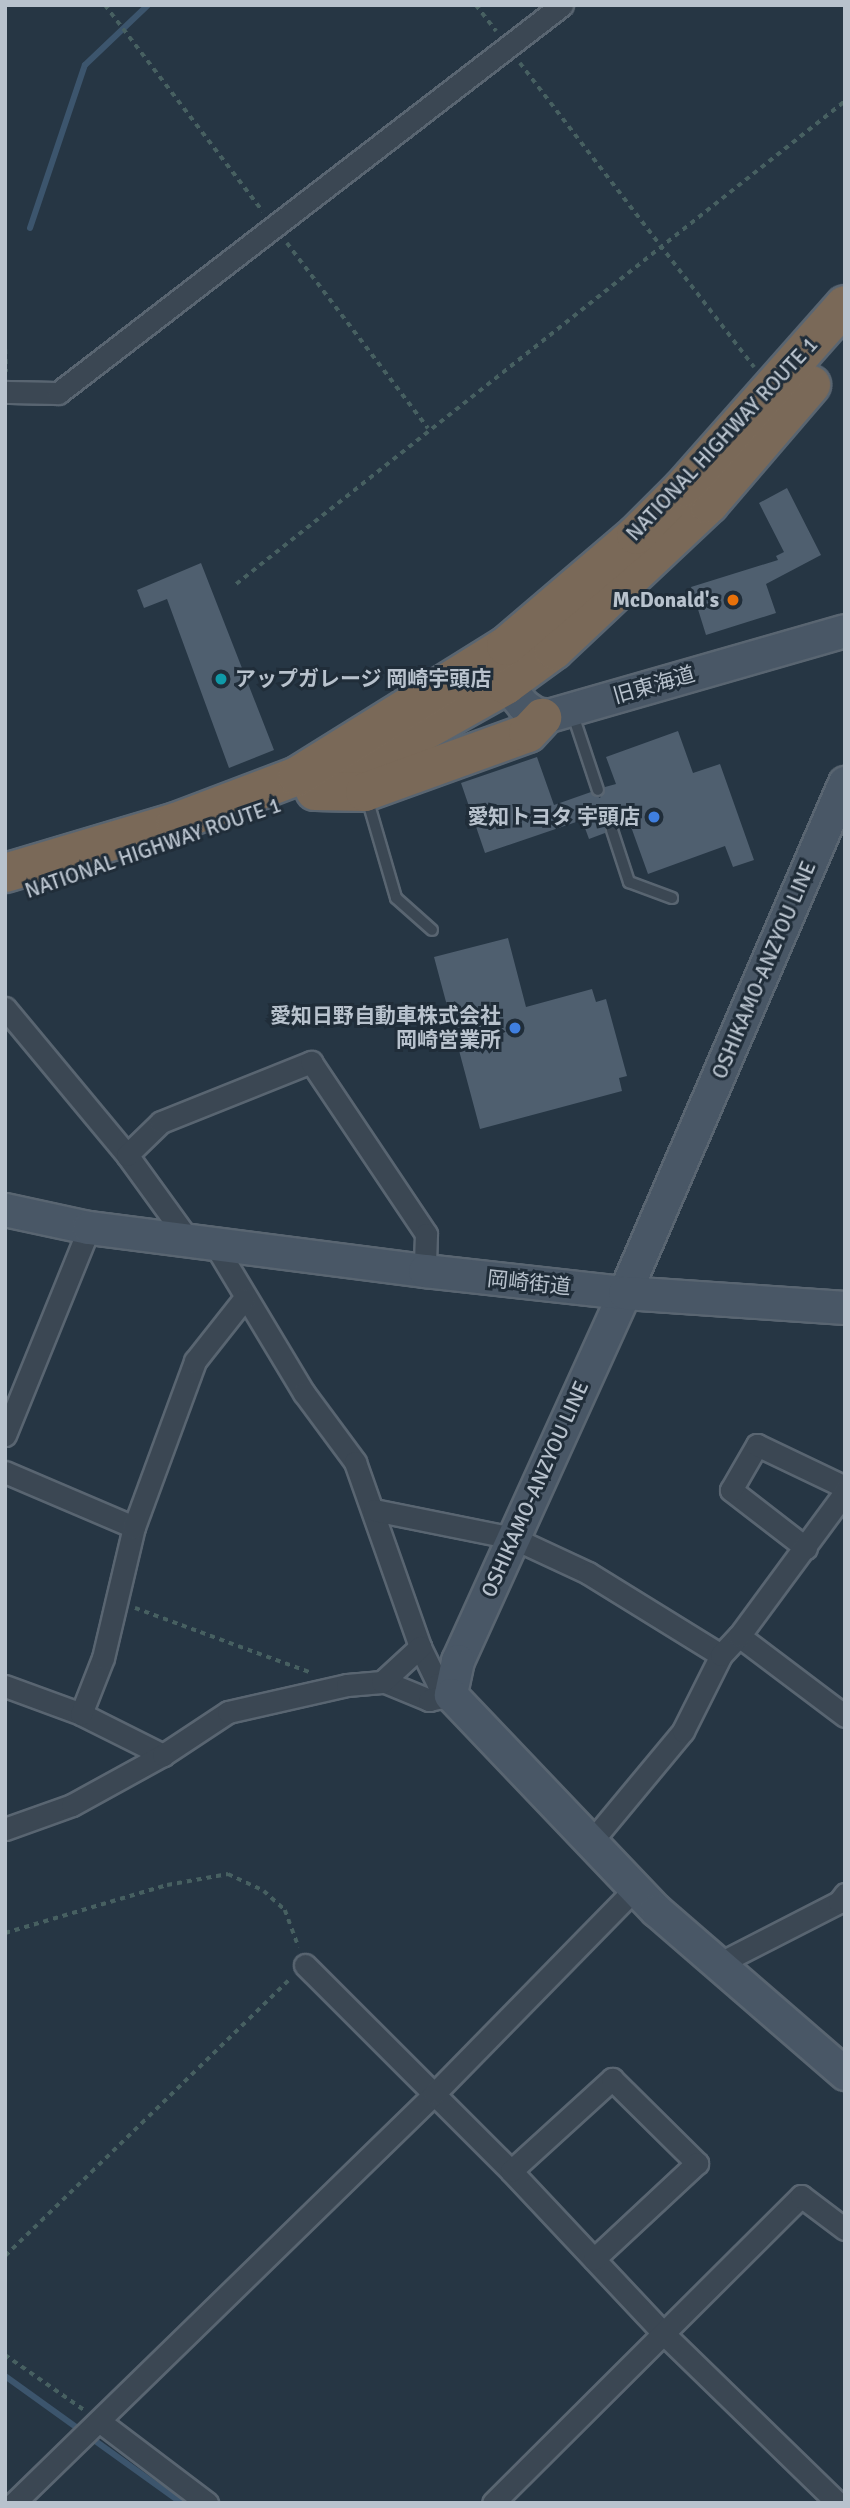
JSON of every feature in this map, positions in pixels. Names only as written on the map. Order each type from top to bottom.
[{"type":"highway","name":"NATIONAL HIGHWAY ROUTE 1","points":[[5,898],[241,822],[315,791],[496,672],[636,535],[771,390],[845,305]]},
{"type":"highway","name":"NATIONAL HIGHWAY ROUTE 1","points":[[5,873],[176,822],[297,776],[496,672],[591,618],[709,504],[845,346]]},
{"type":"highway","points":[[315,791],[365,792],[528,733],[557,713]]},
{"type":"main road","name":"旧東海道","points":[[557,713],[845,631]]},
{"type":"main road","points":[[496,672],[524,706],[557,713]]},
{"type":"main road","name":"OSHIKAMO-ANZYOU LINE","points":[[451,1695],[458,1661],[625,1293],[845,783]]},
{"type":"main road","name":"岡崎街道","points":[[5,1210],[89,1228],[425,1271],[625,1293],[845,1308]]},
{"type":"main road","points":[[451,1695],[636,1888],[845,2074]]},
{"type":"street","points":[[6,392],[58,393],[562,5]]},
{"type":"street","points":[[5,1008],[203,1243],[244,1298],[355,1462],[420,1647],[438,1684],[451,1695]]},
{"type":"street","points":[[127,1155],[161,1122],[311,1062],[426,1234],[425,1271]]},
{"type":"street","points":[[5,1435],[89,1228]]},
{"type":"street","points":[[81,1714],[103,1658],[134,1527],[195,1361],[244,1298]]},
{"type":"street","points":[[591,1842],[683,1731],[720,1655],[739,1636],[806,1548],[843,1498],[757,1445],[731,1490],[806,1548]]},
{"type":"street","points":[[5,1472],[134,1527]]},
{"type":"street","points":[[374,1510],[513,1538],[588,1573],[720,1655]]},
{"type":"street","points":[[739,1636],[845,1716]]},
{"type":"street","points":[[383,1681],[420,1647]]},
{"type":"street","points":[[5,1829],[72,1805],[163,1755],[228,1712],[346,1685],[383,1681],[429,1700],[451,1695]]},
{"type":"street","points":[[5,1686],[81,1714],[163,1755]]},
{"type":"street","points":[[14,2503],[434,2094],[636,1888]]},
{"type":"street","points":[[720,1963],[845,1894]]},
{"type":"street","points":[[305,1965],[511,2171],[664,2335],[838,2503]]},
{"type":"street","points":[[511,2171],[612,2079],[697,2163],[594,2259]]},
{"type":"street","points":[[493,2503],[801,2196],[845,2229]]},
{"type":"street","points":[[92,2427],[207,2503]]},
{"type":"lane","points":[[557,713],[598,790]]},
{"type":"lane","points":[[365,792],[396,898],[432,930]]},
{"type":"lane","points":[[612,830],[629,882],[672,898]]},
{"type":"path","points":[[105,5],[428,428]]},
{"type":"path","points":[[476,5],[771,390]]},
{"type":"path","points":[[236,584],[428,428],[845,101]]},
{"type":"path","points":[[5,339],[6,392]]},
{"type":"path","points":[[115,1601],[346,1685]]},
{"type":"path","points":[[5,1933],[167,1885],[228,1874],[264,1891],[285,1910],[305,1965],[5,2256]]},
{"type":"path","points":[[5,2355],[92,2427]]},
{"type":"building","points":[[787,488],[821,555],[766,584],[776,613],[706,635],[691,587],[778,560],[776,556],[784,552],[759,503]]},
{"type":"building","name":"アップガレージ 岡崎宇頭店","points":[[201,563],[274,750],[229,768],[167,599],[144,608],[137,590]]},
{"type":"building","points":[[678,731],[693,773],[720,764],[754,860],[733,867],[725,846],[648,874],[630,824],[620,828],[609,823],[605,833],[589,839],[582,820],[485,853],[461,783],[537,757],[554,805],[591,792],[600,798],[605,787],[616,784],[606,757]]},
{"type":"building","points":[[508,938],[526,1007],[592,989],[596,1002],[606,999],[627,1076],[619,1078],[622,1091],[480,1129],[434,957]]},
{"type":"waterway","points":[[30,228],[85,65],[148,5]]},
{"type":"waterway","points":[[5,2376],[182,2503]]},
{"type":"place","name":"McDonald's","points":[[733,600]]},
{"type":"place","name":"アップガレージ 岡崎宇頭店","points":[[221,679]]},
{"type":"place","name":"愛知トヨタ 宇頭店","points":[[654,817]]},
{"type":"place","name":"愛知日野自動車株式会社 岡崎営業所","points":[[515,1028]]}]
